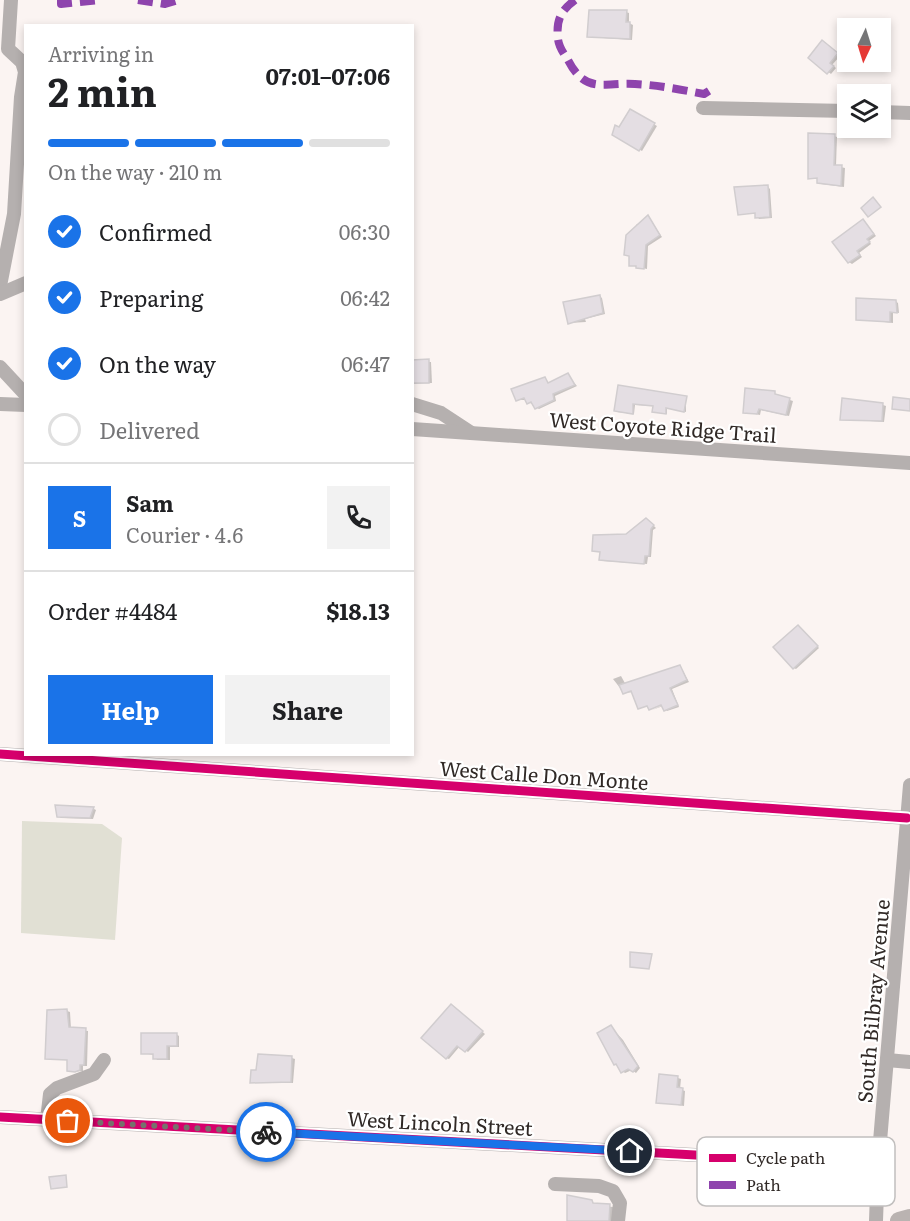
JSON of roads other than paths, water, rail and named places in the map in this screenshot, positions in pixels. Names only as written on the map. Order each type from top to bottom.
[{"type":"main road","points":[[899,1221],[910,1218]]},
{"type":"street","points":[[11,0],[8,49],[22,62],[24,69]]},
{"type":"street","points":[[0,286],[14,214],[24,78]]},
{"type":"street","points":[[703,108],[837,111]]},
{"type":"street","points":[[891,112],[910,113]]},
{"type":"street","points":[[0,294],[24,284]]},
{"type":"street","points":[[0,367],[24,394]]},
{"type":"street","points":[[0,404],[24,405]]},
{"type":"street","points":[[414,405],[441,413],[472,433]]},
{"type":"street","name":"West Coyote Ridge Trail","points":[[414,429],[910,463]]},
{"type":"street","name":"West Calle Don Monte","points":[[0,754],[24,756]]},
{"type":"street","name":"West Calle Don Monte","points":[[28,756],[906,818]]},
{"type":"street","name":"South Bilbray Avenue","points":[[880,1137],[886,1060],[904,919],[906,818],[910,791]]},
{"type":"street","points":[[47,1120],[50,1094],[57,1088],[94,1074],[104,1060]]},
{"type":"street","points":[[886,1060],[910,1062]]},
{"type":"street","name":"West Lincoln Street","points":[[0,1117],[697,1155]]},
{"type":"street","points":[[555,1185],[599,1186],[614,1191],[620,1203],[618,1221]]},
{"type":"street","name":"South Bilbray Avenue","points":[[876,1221],[877,1206]]}]
